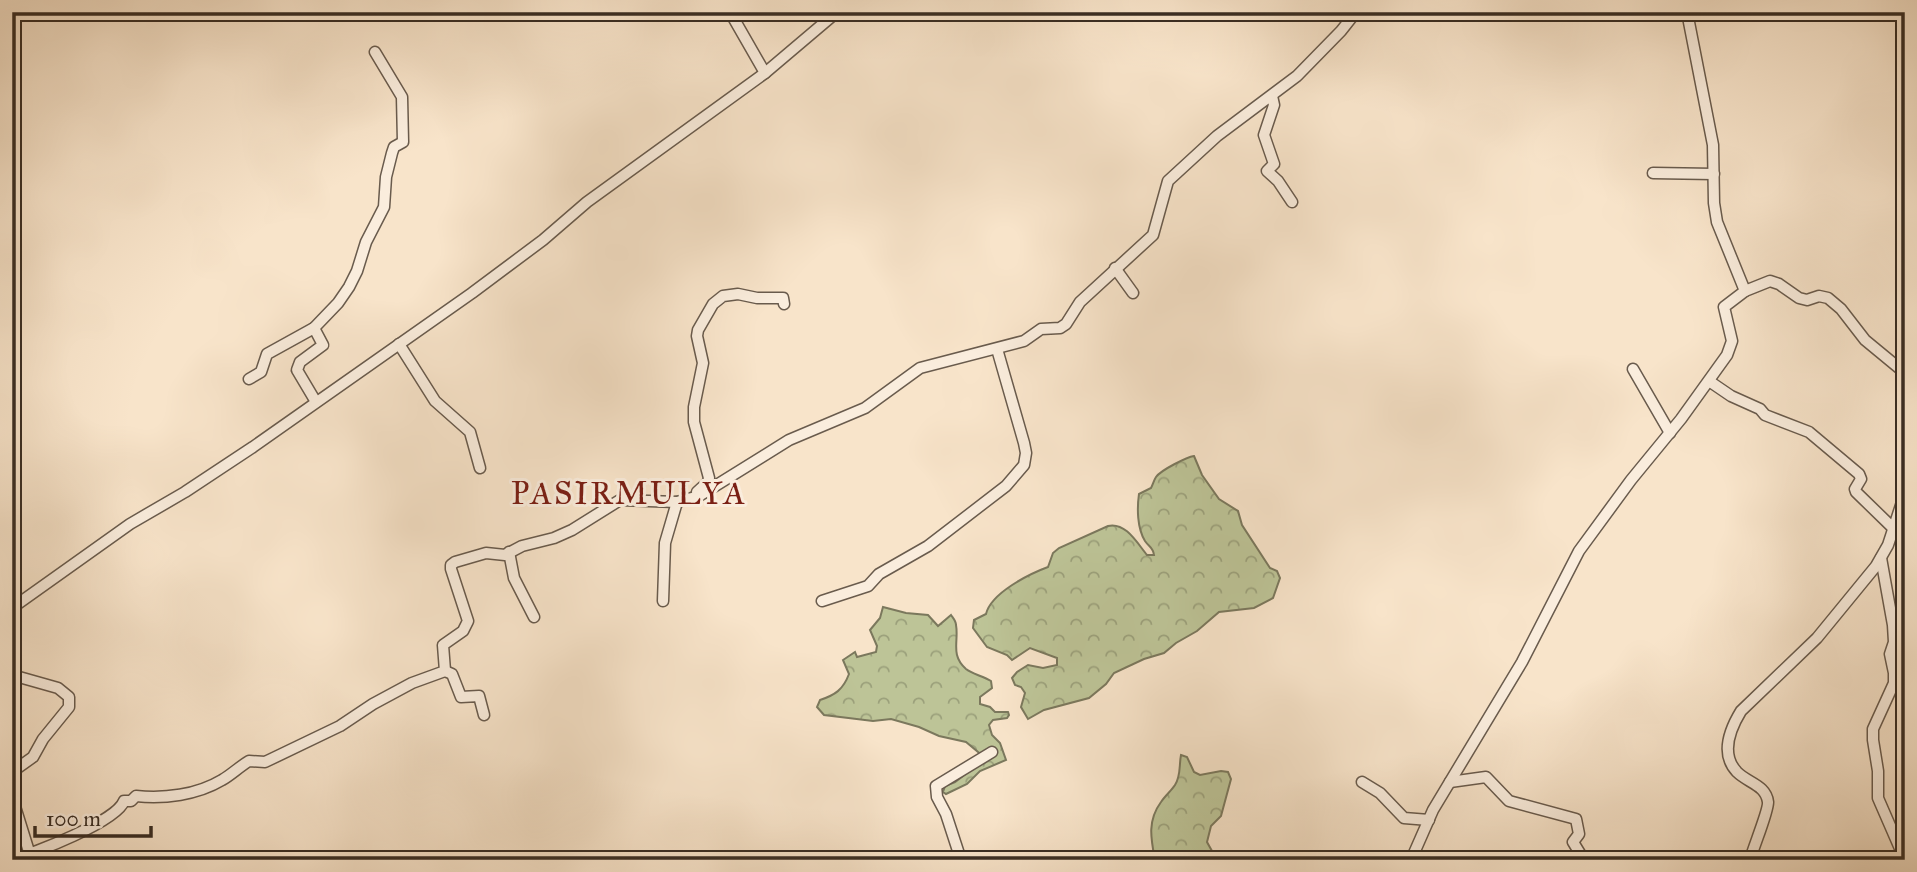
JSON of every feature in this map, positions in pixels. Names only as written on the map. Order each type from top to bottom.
[{"type":"street","points":[[730,12],[765,73]]},
{"type":"street","points":[[12,608],[130,524],[208,477],[472,293],[543,240],[587,202],[765,73],[837,12]]},
{"type":"street","points":[[445,671],[443,645],[463,631],[468,621],[452,565],[474,555],[505,555],[572,530],[620,500],[682,501],[699,496],[789,440],[866,408],[920,368],[1027,340],[1041,329],[1053,329],[1066,324],[1080,302],[1153,235],[1168,181],[1217,136],[1297,76],[1356,12]]},
{"type":"street","points":[[1687,12],[1713,145],[1717,222],[1745,291]]},
{"type":"street","points":[[249,379],[261,372],[267,354],[314,328],[338,303],[357,271],[366,242],[384,207],[386,177],[392,153],[394,148],[403,142],[402,97],[375,52]]},
{"type":"street","points":[[1272,96],[1274,105],[1264,135],[1274,164],[1267,171],[1278,181],[1292,202]]},
{"type":"street","points":[[1653,173],[1714,174]]},
{"type":"street","points":[[1115,268],[1133,293]]},
{"type":"street","points":[[1411,860],[1429,820],[1522,662],[1579,551],[1631,480],[1710,381],[1727,355],[1732,341],[1724,306],[1745,291],[1770,281],[1799,298],[1828,298],[1841,309],[1865,340],[1905,373]]},
{"type":"street","points":[[663,601],[665,543],[682,501],[708,482],[709,478],[694,422],[694,407],[703,362],[698,330],[713,304],[723,296],[738,294],[757,298],[782,297],[784,304]]},
{"type":"street","points":[[314,328],[323,345],[300,362],[297,370],[316,402]]},
{"type":"street","points":[[399,344],[435,401],[470,432],[480,468]]},
{"type":"street","points":[[822,601],[862,589],[886,569],[929,546],[1006,486],[1024,465],[1024,443],[997,349]]},
{"type":"street","points":[[1633,369],[1670,433]]},
{"type":"street","points":[[1710,381],[1731,396],[1760,409],[1765,415],[1798,426],[1827,445],[1859,474],[1861,479],[1856,492],[1895,529]]},
{"type":"street","points":[[1750,860],[1768,801],[1764,791],[1737,772],[1732,764],[1728,744],[1733,724],[1741,711],[1832,621],[1881,558],[1895,529],[1905,493]]},
{"type":"street","points":[[509,552],[514,578],[534,617]]},
{"type":"street","points":[[1881,558],[1893,625],[1894,642],[1890,654],[1894,683],[1873,729],[1873,740],[1878,771],[1878,798],[1905,860]]},
{"type":"street","points":[[12,859],[31,857],[93,827],[121,809],[124,802],[131,801],[136,796],[181,795],[208,787],[225,779],[248,761],[265,762],[281,755],[340,726],[412,683],[445,671],[453,675],[461,697],[479,696],[484,715]]},
{"type":"street","points":[[12,675],[58,688],[69,696],[69,705],[33,757],[12,772]]},
{"type":"street","points":[[961,860],[946,814],[937,797],[936,786],[992,752]]},
{"type":"street","points":[[1450,782],[1486,777],[1509,802],[1576,819],[1579,834],[1573,842],[1584,860]]},
{"type":"street","points":[[1362,782],[1380,793],[1404,818],[1429,820]]},
{"type":"street","points":[[12,797],[31,857]]},
{"type":"green space","points":[[1194,456],[1202,475],[1219,499],[1238,511],[1242,525],[1270,568],[1277,571],[1280,578],[1273,598],[1254,608],[1219,612],[1164,653],[1114,673],[1106,684],[1089,698],[1044,710],[1028,719],[1021,707],[1025,693],[1021,687],[1015,685],[1012,678],[1028,665],[1043,668],[1057,665],[1057,658],[1030,648],[1012,660],[1007,655],[987,647],[973,628],[974,620],[986,614],[995,599],[1012,585],[1048,567],[1053,553],[1059,548],[1108,526],[1126,530],[1147,555],[1154,555],[1140,530],[1139,494],[1151,488],[1156,477],[1163,471]]},
{"type":"green space","points":[[883,607],[928,615],[938,626],[951,615],[956,624],[957,653],[961,664],[968,671],[991,681],[992,688],[980,697],[980,704],[995,712],[1008,712],[1007,718],[993,720],[989,725],[1006,760],[980,771],[967,784],[946,794],[943,792],[945,786],[955,782],[984,760],[984,757],[966,742],[939,736],[891,719],[873,721],[824,715],[817,707],[820,700],[838,691],[847,680],[849,674],[843,660],[855,652],[857,657],[876,652],[877,646],[870,630],[880,618]]},
{"type":"green space","points":[[1181,755],[1187,757],[1194,772],[1200,775],[1221,771],[1228,772],[1231,779],[1221,816],[1211,826],[1207,842],[1217,860],[1155,860],[1151,837],[1152,823],[1161,802],[1177,782]]},
{"type":"district","name":"PASIRMULYA","points":[[629,493]]}]
